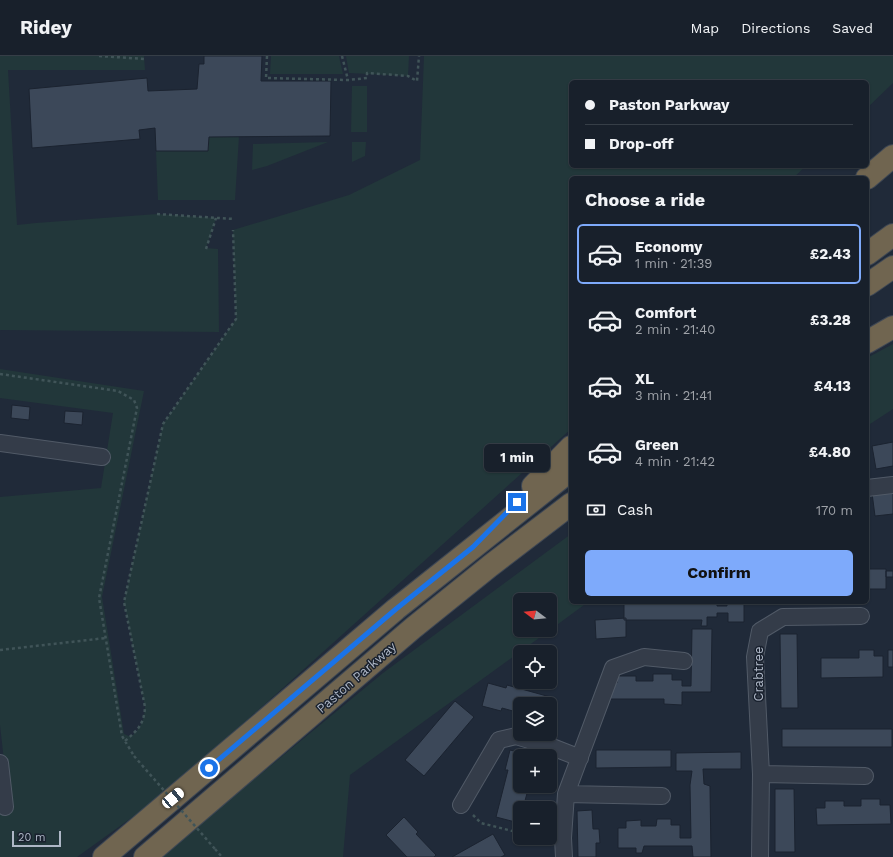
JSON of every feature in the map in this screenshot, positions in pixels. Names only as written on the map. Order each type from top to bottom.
[{"type":"highway","points":[[869,176],[893,156]]},
{"type":"highway","points":[[869,253],[893,235]]},
{"type":"highway","points":[[869,284],[893,267]]},
{"type":"highway","points":[[869,341],[893,327]]},
{"type":"highway","points":[[473,547],[569,449]]},
{"type":"highway","name":"Paston Parkway","points":[[104,857],[396,609],[569,472]]},
{"type":"highway","name":"Paston Parkway","points":[[145,857],[413,628],[490,566],[569,506]]},
{"type":"highway","points":[[490,566],[569,519]]},
{"type":"street","points":[[0,442],[102,457]]},
{"type":"street","points":[[869,488],[893,485]]},
{"type":"street","name":"Crabtree","points":[[760,857],[761,774],[755,657],[760,631],[783,617],[861,616]]},
{"type":"street","points":[[564,857],[563,838],[566,794],[613,668],[644,657],[684,661]]},
{"type":"street","points":[[461,805],[499,740],[516,736],[552,747],[580,758]]},
{"type":"street","points":[[0,763],[5,807]]},
{"type":"street","points":[[761,774],[865,776]]},
{"type":"street","points":[[566,794],[662,796]]},
{"type":"path","points":[[99,56],[145,60]]},
{"type":"path","points":[[267,56],[266,78],[348,80],[367,78],[367,74],[408,76],[418,81],[419,56]]},
{"type":"path","points":[[342,56],[348,80]]},
{"type":"path","points":[[157,214],[234,219]]},
{"type":"path","points":[[206,249],[216,218]]},
{"type":"path","points":[[125,741],[140,727],[144,716],[145,707],[124,602],[163,424],[236,319],[233,230]]},
{"type":"path","points":[[0,650],[106,638],[122,736],[134,756],[222,857]]},
{"type":"path","points":[[461,805],[481,823],[513,831]]},
{"type":"green space","points":[[0,56],[144,56],[145,70],[8,70],[17,225],[157,214],[216,218],[206,248],[218,249],[219,332],[0,330]]},
{"type":"green space","points":[[271,56],[339,56],[343,74],[270,74]]},
{"type":"green space","points":[[346,56],[409,56],[408,76],[349,73]]},
{"type":"green space","points":[[424,56],[893,56],[893,83],[869,106],[869,80],[569,80],[569,168],[804,168],[795,176],[569,176],[569,431],[166,793],[77,857],[0,857],[0,807],[9,806],[0,725],[0,497],[101,488],[113,413],[0,398],[0,369],[144,391],[102,597],[124,734],[131,737],[141,724],[145,707],[124,602],[163,424],[236,319],[233,230],[349,195],[420,160]]},
{"type":"green space","points":[[352,86],[367,86],[367,132],[351,132]]},
{"type":"green space","points":[[239,136],[235,200],[158,200],[156,151],[207,151],[209,137]]},
{"type":"green space","points":[[328,142],[267,166],[252,170],[253,144]]},
{"type":"green space","points":[[352,142],[366,142],[365,156],[352,162]]},
{"type":"green space","points":[[893,344],[893,409],[869,425],[869,357]]},
{"type":"green space","points":[[569,535],[569,604],[585,604],[557,625],[557,593],[513,593],[513,637],[540,637],[529,645],[513,645],[513,657],[350,775],[343,857],[160,857],[383,673]]},
{"type":"building","points":[[204,56],[262,56],[261,81],[331,81],[330,136],[209,137],[208,151],[156,151],[155,128],[139,130],[140,139],[32,148],[29,89],[147,78],[148,91],[197,89],[199,64],[204,64]]},
{"type":"building","points":[[12,405],[30,407],[29,420],[11,418]]},
{"type":"building","points":[[65,411],[83,412],[82,425],[64,423]]},
{"type":"building","points":[[893,442],[893,466],[876,469],[872,446]]},
{"type":"building","points":[[893,490],[893,514],[875,516],[872,493]]},
{"type":"building","points":[[869,569],[886,569],[886,589],[869,589]]},
{"type":"building","points":[[886,571],[893,571],[893,577],[886,577]]},
{"type":"building","points":[[624,604],[717,604],[717,606],[727,606],[727,604],[744,604],[744,622],[728,622],[728,613],[717,613],[717,617],[707,617],[707,626],[701,626],[702,620],[624,620]]},
{"type":"building","points":[[626,618],[626,637],[596,639],[595,620]]},
{"type":"building","points":[[692,629],[712,629],[711,692],[682,692],[682,705],[664,704],[664,699],[608,699],[608,683],[617,683],[617,676],[636,676],[636,681],[653,681],[653,674],[672,674],[672,680],[682,680],[682,686],[691,686]]},
{"type":"building","points":[[780,634],[797,634],[798,708],[781,708]]},
{"type":"building","points":[[859,650],[874,650],[874,656],[883,656],[883,677],[821,678],[821,658],[859,658]]},
{"type":"building","points":[[888,650],[893,650],[893,667],[888,667]]},
{"type":"building","points":[[488,683],[506,688],[507,685],[513,687],[513,689],[521,689],[550,697],[513,697],[513,711],[502,708],[501,711],[482,706]]},
{"type":"building","points":[[455,701],[474,717],[424,776],[405,760]]},
{"type":"building","points":[[782,729],[892,729],[892,747],[782,747]]},
{"type":"building","points":[[510,750],[513,751],[513,793],[527,793],[525,801],[513,801],[513,821],[496,817],[508,770],[505,770]]},
{"type":"building","points":[[596,750],[671,750],[671,767],[596,768]]},
{"type":"building","points":[[741,752],[741,769],[703,769],[704,784],[710,786],[711,857],[693,857],[692,846],[644,846],[642,853],[636,853],[636,848],[618,848],[618,828],[626,828],[626,821],[641,820],[641,826],[656,826],[657,819],[671,819],[671,825],[680,825],[680,838],[691,838],[690,785],[692,771],[676,771],[676,753]]},
{"type":"building","points":[[775,789],[794,789],[795,852],[775,852]]},
{"type":"building","points":[[861,799],[880,799],[880,805],[890,805],[891,824],[817,825],[816,808],[825,808],[825,801],[844,801],[844,806],[861,806]]},
{"type":"building","points":[[592,810],[593,829],[599,829],[600,843],[596,843],[596,857],[578,857],[577,811]]},
{"type":"building","points":[[404,817],[418,832],[416,834],[436,855],[434,857],[407,857],[386,835]]},
{"type":"building","points":[[493,834],[505,855],[501,857],[452,857]]},
{"type":"route","points":[[209,768],[396,609],[473,547],[517,502]]}]
